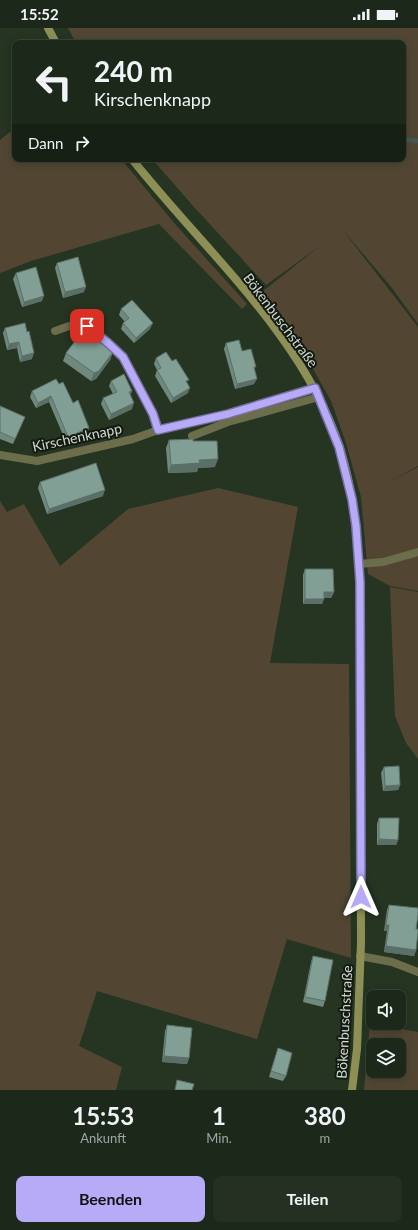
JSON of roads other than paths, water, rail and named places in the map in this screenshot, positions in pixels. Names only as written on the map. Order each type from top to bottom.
[{"type":"main road","points":[[48,28],[54,40]]},
{"type":"main road","name":"Bökenbuschstraße","points":[[134,162],[245,290],[306,373],[319,397],[339,447],[347,473],[356,526],[360,582],[362,754],[360,956],[357,1049],[352,1090]]},
{"type":"street","points":[[54,331],[74,324],[87,326],[123,357],[153,414],[158,430]]},
{"type":"street","name":"Kirschenknapp","points":[[0,455],[37,461],[133,439],[158,430],[228,414],[315,388]]},
{"type":"street","points":[[192,436],[228,422],[319,397]]},
{"type":"street","points":[[359,564],[383,562],[418,552]]},
{"type":"street","name":"Bökenbuschstraße","points":[[360,956],[392,962],[418,972]]},
{"type":"waterway","points":[[406,139],[418,141]]}]
